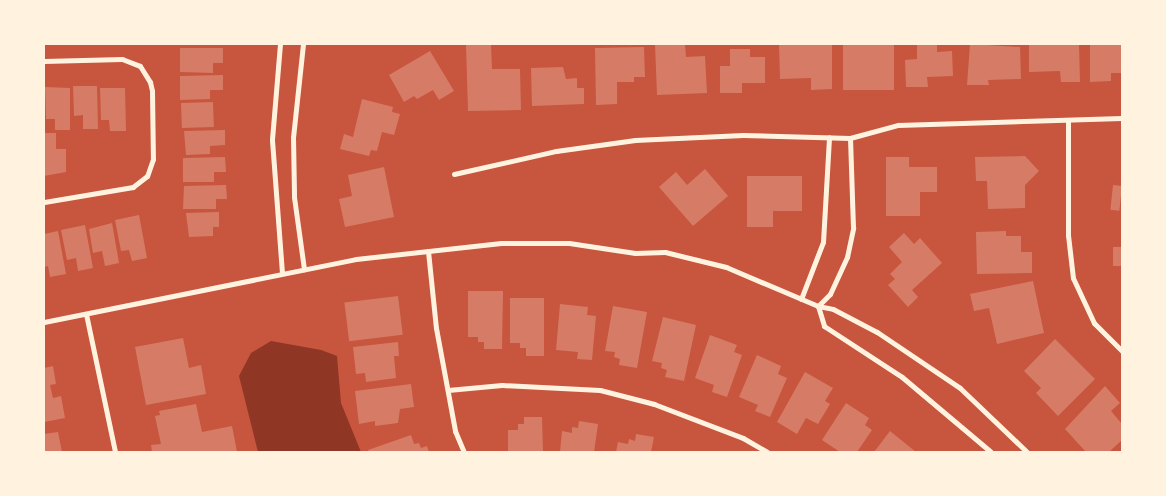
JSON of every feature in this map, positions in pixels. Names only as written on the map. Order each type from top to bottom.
[{"type":"street","points":[[280,44],[273,96],[272,140],[282,273]]},
{"type":"street","points":[[303,44],[293,137],[294,197],[304,269]]},
{"type":"street","points":[[44,61],[122,59],[140,66],[150,82],[152,91],[153,160],[147,176],[124,190],[44,202]]},
{"type":"street","points":[[454,174],[556,151],[636,140],[743,135],[850,138],[898,125],[1122,118]]},
{"type":"street","points":[[1068,120],[1068,235],[1073,278],[1094,323],[1122,351]]},
{"type":"street","points":[[800,299],[823,242],[829,137]]},
{"type":"street","points":[[818,306],[830,294],[847,257],[853,228],[850,138]]},
{"type":"street","points":[[44,322],[356,259],[501,243],[569,242],[636,253],[665,252],[726,267],[800,299],[833,309],[924,361],[960,388],[1027,452]]},
{"type":"street","points":[[428,251],[436,328],[455,432],[464,452]]},
{"type":"street","points":[[818,306],[824,326],[902,377],[991,452]]},
{"type":"street","points":[[86,314],[115,452]]},
{"type":"street","points":[[448,390],[502,384],[600,390],[654,404],[743,438],[767,452]]},
{"type":"shaded area","points":[[271,341],[321,350],[337,356],[341,403],[361,452],[258,452],[239,376],[251,353]]},
{"type":"building","points":[[491,44],[492,69],[520,69],[521,110],[468,111],[466,45]]},
{"type":"building","points":[[655,44],[685,44],[686,57],[705,56],[707,93],[657,95]]},
{"type":"building","points":[[779,44],[832,44],[832,89],[811,90],[811,78],[780,79]]},
{"type":"building","points":[[843,44],[894,44],[894,90],[843,90]]},
{"type":"building","points":[[917,44],[937,44],[937,52],[952,51],[953,76],[927,77],[928,87],[906,87],[905,60],[917,59]]},
{"type":"building","points":[[970,44],[1020,47],[1021,79],[988,80],[989,85],[967,85]]},
{"type":"building","points":[[1029,44],[1079,44],[1080,82],[1061,82],[1060,71],[1029,72]]},
{"type":"building","points":[[1090,44],[1122,44],[1122,73],[1111,73],[1111,81],[1090,82]]},
{"type":"building","points":[[644,47],[645,77],[634,77],[634,82],[617,82],[617,104],[596,105],[595,48]]},
{"type":"building","points":[[180,48],[223,48],[223,63],[213,63],[213,73],[180,72]]},
{"type":"building","points":[[730,49],[750,49],[750,57],[765,57],[765,83],[742,83],[742,93],[720,93],[720,66],[730,66]]},
{"type":"building","points":[[430,51],[454,91],[439,100],[433,90],[417,99],[414,96],[404,102],[389,75]]},
{"type":"building","points":[[563,67],[566,79],[577,78],[577,88],[584,88],[584,104],[532,106],[531,68]]},
{"type":"building","points":[[223,75],[223,90],[210,90],[210,99],[180,100],[180,76]]},
{"type":"building","points":[[73,86],[97,86],[98,129],[83,129],[83,115],[74,116]]},
{"type":"building","points":[[45,87],[70,88],[70,130],[55,130],[55,119],[46,119]]},
{"type":"building","points":[[100,88],[125,88],[126,131],[110,131],[109,120],[101,120]]},
{"type":"building","points":[[362,99],[393,107],[392,112],[400,114],[394,135],[382,132],[377,151],[371,150],[369,156],[340,149],[344,134],[353,137]]},
{"type":"building","points":[[213,102],[214,127],[182,128],[181,103]]},
{"type":"building","points":[[225,130],[225,145],[210,146],[210,154],[186,155],[184,131]]},
{"type":"building","points":[[44,133],[56,133],[56,149],[66,149],[66,172],[44,176]]},
{"type":"building","points":[[1025,156],[1039,171],[1025,185],[1025,208],[988,209],[987,181],[976,181],[975,157]]},
{"type":"building","points":[[225,157],[226,172],[214,172],[214,182],[183,182],[183,158]]},
{"type":"building","points":[[886,157],[909,157],[909,167],[937,167],[937,192],[920,192],[920,216],[886,216]]},
{"type":"building","points":[[384,167],[394,217],[345,227],[339,199],[352,196],[348,175]]},
{"type":"building","points":[[705,169],[728,196],[693,226],[659,187],[676,172],[687,185]]},
{"type":"building","points":[[747,176],[802,176],[802,211],[773,211],[773,227],[747,227]]},
{"type":"building","points":[[226,185],[227,199],[216,199],[216,209],[183,209],[184,186]]},
{"type":"building","points":[[1113,185],[1122,186],[1119,211],[1110,210]]},
{"type":"building","points":[[219,212],[219,227],[213,227],[213,236],[189,237],[186,213]]},
{"type":"building","points":[[139,215],[147,258],[132,261],[129,250],[121,251],[115,220]]},
{"type":"building","points":[[112,223],[119,263],[105,266],[102,251],[93,253],[89,229]]},
{"type":"building","points":[[85,225],[93,268],[78,271],[76,258],[67,260],[61,230]]},
{"type":"building","points":[[58,231],[66,274],[50,277],[48,266],[44,267],[44,234]]},
{"type":"building","points":[[1006,231],[1006,236],[1021,236],[1021,252],[1032,252],[1032,273],[977,274],[976,232]]},
{"type":"building","points":[[904,233],[914,244],[920,238],[942,263],[912,290],[918,297],[908,307],[888,285],[895,279],[890,274],[902,262],[889,247]]},
{"type":"building","points":[[1113,247],[1122,247],[1122,266],[1113,266]]},
{"type":"building","points":[[1033,281],[1044,333],[997,344],[989,308],[974,311],[970,294]]},
{"type":"building","points":[[468,291],[503,291],[502,349],[484,349],[484,342],[478,342],[478,337],[468,337]]},
{"type":"building","points":[[398,296],[403,335],[349,341],[344,303]]},
{"type":"building","points":[[510,298],[544,298],[544,356],[526,356],[526,348],[520,348],[520,343],[510,343]]},
{"type":"building","points":[[560,304],[588,307],[587,315],[596,316],[592,360],[577,359],[578,352],[556,350]]},
{"type":"building","points":[[613,306],[647,312],[637,368],[619,365],[620,359],[614,357],[615,352],[605,351]]},
{"type":"building","points":[[663,317],[696,325],[684,381],[665,377],[667,370],[661,368],[662,363],[652,361]]},
{"type":"building","points":[[710,335],[737,345],[734,352],[742,355],[727,397],[712,392],[714,385],[695,378]]},
{"type":"building","points":[[183,338],[189,368],[201,365],[206,394],[146,405],[135,347]]},
{"type":"building","points":[[1055,339],[1095,379],[1058,416],[1036,393],[1041,388],[1024,371]]},
{"type":"building","points":[[398,342],[399,356],[394,356],[396,378],[366,382],[365,373],[356,374],[353,347]]},
{"type":"building","points":[[757,355],[781,366],[778,374],[787,378],[770,417],[755,411],[758,405],[739,397]]},
{"type":"building","points":[[53,366],[56,384],[50,385],[53,398],[61,396],[65,418],[44,422],[44,368]]},
{"type":"building","points":[[805,372],[833,388],[825,401],[830,404],[818,424],[806,418],[797,434],[777,422]]},
{"type":"building","points":[[411,384],[414,407],[400,409],[398,423],[375,426],[375,421],[359,424],[355,391]]},
{"type":"building","points":[[1105,386],[1120,403],[1111,411],[1122,424],[1122,440],[1109,452],[1086,452],[1065,429]]},
{"type":"building","points":[[846,403],[869,418],[865,425],[872,430],[857,452],[840,452],[822,440]]},
{"type":"building","points":[[196,404],[202,432],[232,426],[237,452],[152,452],[151,445],[161,444],[155,416],[160,415],[159,411]]},
{"type":"building","points":[[524,417],[542,417],[543,452],[508,452],[508,430],[518,430],[518,424],[524,424]]},
{"type":"building","points":[[579,421],[598,424],[594,452],[560,452],[562,431],[572,433],[572,427],[578,428]]},
{"type":"building","points":[[890,431],[916,452],[874,452]]},
{"type":"building","points":[[58,432],[62,452],[44,452],[44,434]]},
{"type":"building","points":[[636,434],[654,437],[651,452],[616,452],[618,442],[628,444],[629,439],[635,441]]},
{"type":"building","points":[[411,435],[414,444],[419,443],[421,448],[427,446],[429,452],[369,452],[368,450]]}]
